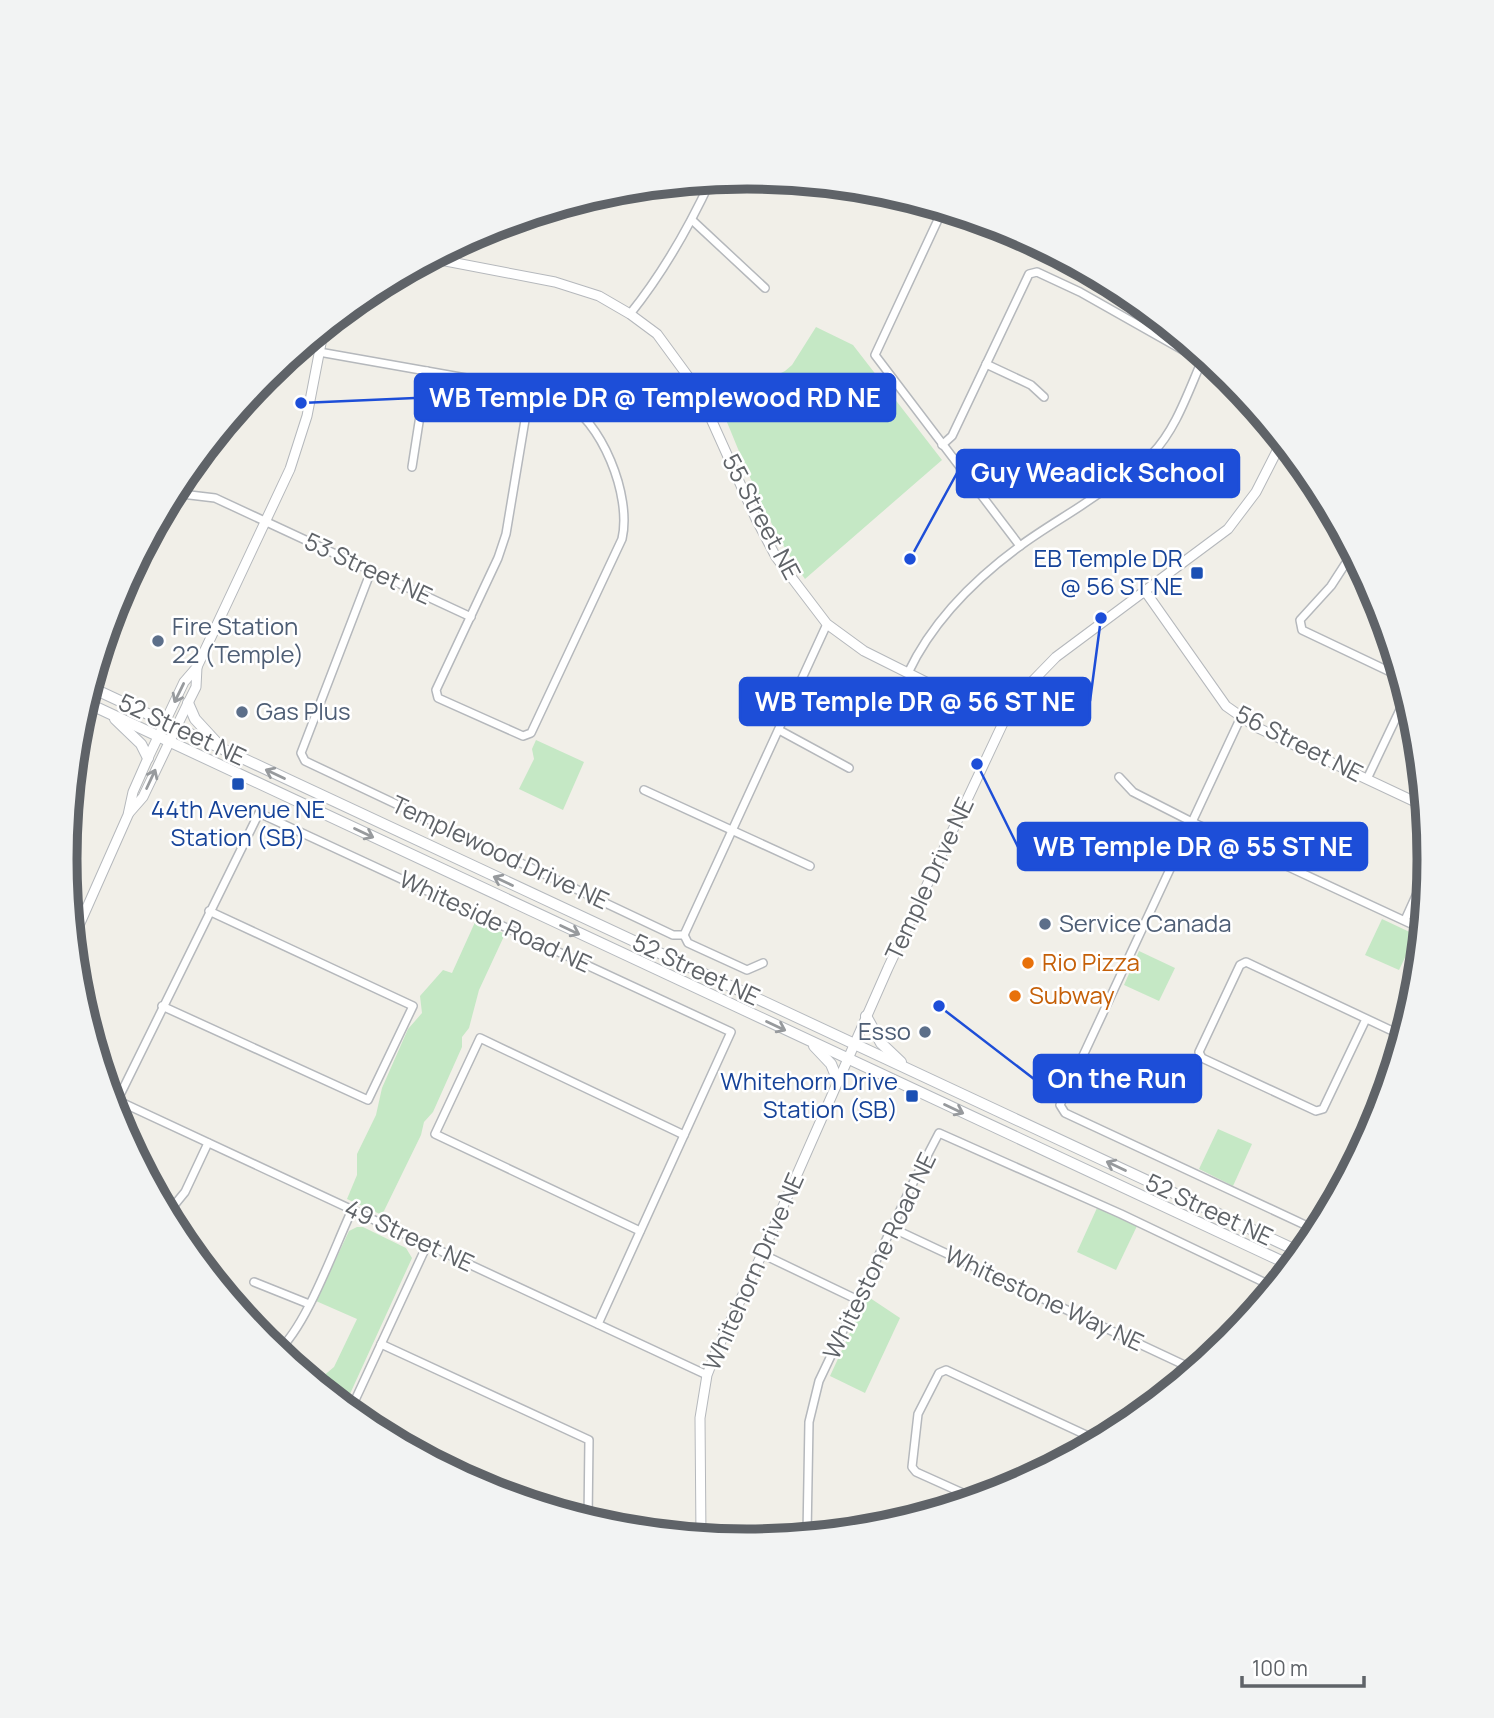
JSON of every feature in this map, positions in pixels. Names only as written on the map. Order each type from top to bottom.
[{"type":"main road","name":"52 Street NE","points":[[99,691],[1292,1248]]},
{"type":"main road","points":[[188,703],[195,719],[224,750]]},
{"type":"main road","name":"52 Street NE","points":[[95,707],[1283,1262]]},
{"type":"main road","points":[[110,714],[141,744],[148,758]]},
{"type":"main road","points":[[866,1016],[881,1043],[909,1070]]},
{"type":"main road","points":[[808,1041],[831,1064],[838,1081]]},
{"type":"street","points":[[630,314],[692,220],[706,190]]},
{"type":"street","points":[[939,218],[874,355],[1020,546]]},
{"type":"street","points":[[692,220],[765,288]]},
{"type":"street","name":"55 Street NE","points":[[445,261],[555,282],[600,296],[657,334],[698,390],[776,557],[828,624],[864,651],[1004,721]]},
{"type":"street","points":[[942,444],[952,436],[1029,274],[1037,272],[1080,292],[1176,344]]},
{"type":"street","points":[[128,815],[133,792],[158,736],[184,682],[197,667],[266,521],[300,441],[321,342]]},
{"type":"street","points":[[319,352],[530,390],[564,401],[583,417],[612,464],[622,493],[625,514],[622,539],[531,733],[523,736],[438,698],[436,690],[498,558],[506,534],[530,390]]},
{"type":"street","points":[[986,364],[1031,385],[1044,397]]},
{"type":"street","points":[[908,673],[926,640],[952,608],[1020,546],[1152,454],[1169,431],[1200,365]]},
{"type":"street","points":[[412,467],[427,371]]},
{"type":"street","name":"Temple Drive NE","points":[[848,1059],[1004,721],[1021,693],[1040,672],[1228,529],[1256,492],[1278,449]]},
{"type":"street","name":"53 Street NE","points":[[185,494],[215,498],[471,617]]},
{"type":"street","points":[[1347,561],[1331,586],[1300,620],[1301,630],[1390,672]]},
{"type":"street","name":"Templewood Drive NE","points":[[371,571],[301,753],[305,761],[673,935],[684,935],[688,943],[747,970],[763,964]]},
{"type":"street","name":"56 Street NE","points":[[1145,591],[1226,706],[1256,727],[1414,801]]},
{"type":"street","points":[[684,935],[828,624]]},
{"type":"street","points":[[79,912],[128,815],[143,797],[196,687],[197,667]]},
{"type":"street","points":[[1367,779],[1400,710]]},
{"type":"street","points":[[1241,717],[1060,1105],[1065,1113],[1307,1226]]},
{"type":"street","points":[[779,730],[849,768]]},
{"type":"street","points":[[1119,777],[1133,792],[1192,822],[1414,924]]},
{"type":"street","points":[[645,790],[810,866]]},
{"type":"street","name":"Whiteside Road NE","points":[[118,1089],[259,813],[715,1024],[731,1032],[598,1324]]},
{"type":"street","points":[[1405,920],[1416,895]]},
{"type":"street","points":[[162,1006],[368,1100],[413,1006],[209,911]]},
{"type":"street","points":[[1366,1019],[1323,1109],[1316,1111],[1202,1058],[1199,1052],[1240,965],[1246,962],[1394,1032]]},
{"type":"street","points":[[640,1231],[435,1134],[480,1038],[684,1135]]},
{"type":"street","name":"Whitehorn Drive NE","points":[[701,1528],[700,1418],[708,1375],[848,1059]]},
{"type":"street","name":"49 Street NE","points":[[124,1104],[708,1375]]},
{"type":"street","name":"Whitestone Road NE","points":[[807,1526],[809,1422],[820,1381],[939,1133],[1121,1214],[1266,1283]]},
{"type":"street","points":[[174,1205],[185,1192],[208,1143]]},
{"type":"street","points":[[285,1344],[293,1335],[309,1304],[352,1210]]},
{"type":"street","name":"Whitestone Way NE","points":[[892,1228],[1186,1366]]},
{"type":"street","points":[[354,1402],[427,1245]]},
{"type":"street","points":[[762,1254],[858,1300]]},
{"type":"street","points":[[254,1282],[309,1304]]},
{"type":"street","points":[[381,1344],[589,1440],[589,1510]]},
{"type":"street","points":[[962,1493],[916,1472],[912,1467],[918,1414],[939,1373],[946,1370],[1087,1436]]},
{"type":"green space","points":[[816,327],[853,345],[942,460],[805,579],[768,516],[719,403],[785,371],[792,365]]},
{"type":"green space","points":[[536,740],[584,762],[563,810],[519,789],[534,759],[532,749]]},
{"type":"green space","points":[[1382,919],[1412,933],[1411,945],[1399,970],[1365,955]]},
{"type":"green space","points":[[476,920],[505,934],[479,990],[469,1028],[462,1037],[462,1047],[382,1215],[347,1199],[357,1175],[357,1154],[376,1115],[382,1088],[408,1029],[422,1013],[420,996],[443,970],[452,973]]},
{"type":"green space","points":[[1139,951],[1175,968],[1159,1001],[1124,985]]},
{"type":"green space","points":[[1218,1129],[1252,1144],[1233,1186],[1199,1169]]},
{"type":"green space","points":[[1097,1208],[1137,1226],[1116,1270],[1077,1252]]},
{"type":"green space","points":[[363,1227],[406,1248],[412,1258],[348,1397],[322,1377],[334,1367],[357,1319],[316,1301],[349,1231]]},
{"type":"green space","points":[[867,1296],[900,1318],[865,1393],[830,1376]]},
{"type":"place","name":"WB Temple DR @ Templewood RD NE","points":[[301,403]]},
{"type":"place","name":"Guy Weadick School","points":[[910,559]]},
{"type":"place","name":"EB Temple DR @ 56 ST NE","points":[[1197,573]]},
{"type":"place","name":"WB Temple DR @ 56 ST NE","points":[[1101,618]]},
{"type":"place","name":"Fire Station 22 (Temple)","points":[[158,641]]},
{"type":"place","name":"Gas Plus","points":[[242,712]]},
{"type":"place","name":"WB Temple DR @ 55 ST NE","points":[[977,764]]},
{"type":"place","name":"44th Avenue NE Station (SB)","points":[[238,784]]},
{"type":"place","name":"Service Canada","points":[[1045,924]]},
{"type":"place","name":"Rio Pizza","points":[[1028,963]]},
{"type":"place","name":"Subway","points":[[1015,996]]},
{"type":"place","name":"On the Run","points":[[939,1006]]},
{"type":"place","name":"Esso","points":[[925,1032]]},
{"type":"place","name":"Whitehorn Drive Station (SB)","points":[[912,1096]]}]
